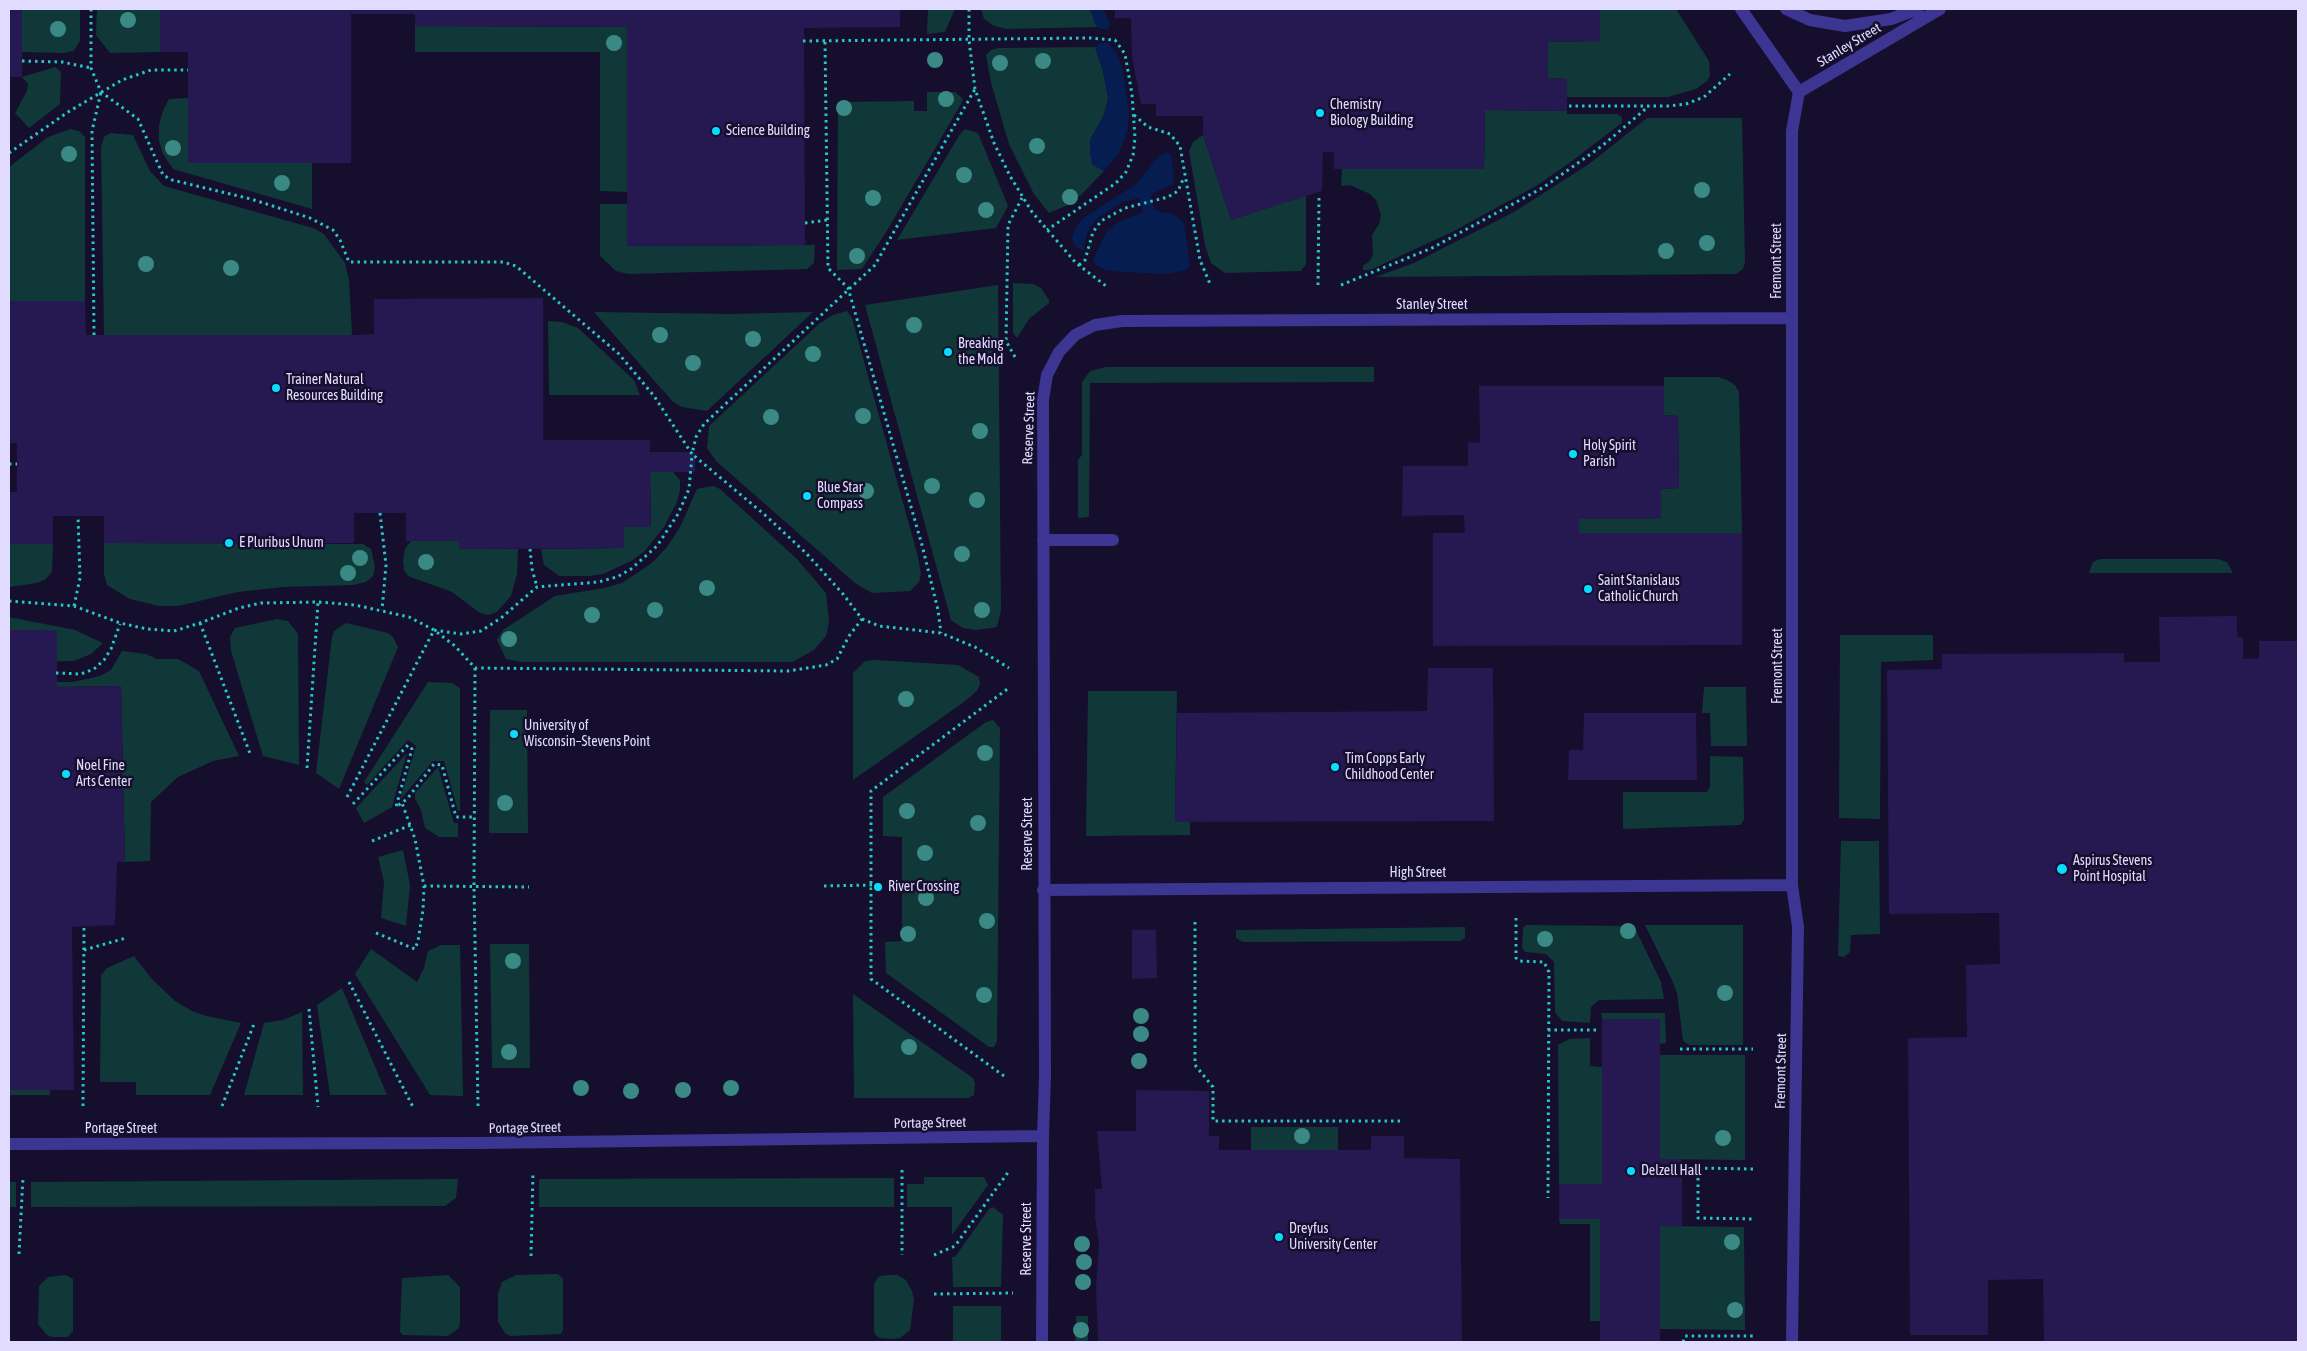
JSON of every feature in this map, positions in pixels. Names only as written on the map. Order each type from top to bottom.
[{"type":"street","points":[[1742,9],[1798,92]]},
{"type":"street","points":[[1786,9],[1810,20],[1845,26],[1891,19],[1918,9]]},
{"type":"street","name":"Stanley Street","points":[[1798,92],[1940,9]]},
{"type":"street","name":"Fremont Street","points":[[1792,1342],[1798,927],[1792,885],[1791,318],[1792,131],[1798,92]]},
{"type":"street","name":"Stanley Street","points":[[1075,335],[1096,324],[1122,321],[1791,318]]},
{"type":"street","name":"Reserve Street","points":[[1042,1342],[1042,1136],[1045,1076],[1042,400],[1047,375],[1059,352],[1075,335]]},
{"type":"street","points":[[1042,540],[1113,540]]},
{"type":"street","name":"High Street","points":[[1043,890],[1792,885]]},
{"type":"street","name":"Portage Street","points":[[9,1144],[499,1143],[1042,1136]]},
{"type":"path","points":[[91,9],[90,68],[100,92],[138,119],[163,175],[172,180],[251,199],[310,218],[333,230],[340,240],[349,262],[503,262],[516,266],[619,354],[654,396],[692,454],[806,553],[843,594],[862,619],[879,626],[941,632],[975,647],[1009,668]]},
{"type":"path","points":[[969,9],[969,40],[975,89],[994,143],[1023,197],[1047,230],[1079,265],[1106,286]]},
{"type":"path","points":[[803,41],[1104,38],[1114,40],[1125,54],[1134,115],[1133,155],[1126,172],[1101,195],[1047,230]]},
{"type":"path","points":[[825,42],[828,268],[848,288],[917,526],[938,610],[941,632]]},
{"type":"path","points":[[22,61],[62,62],[90,68]]},
{"type":"path","points":[[9,153],[100,92],[122,80],[151,70],[188,70]]},
{"type":"path","points":[[1569,106],[1668,106],[1695,102],[1717,88],[1730,74]]},
{"type":"path","points":[[434,630],[461,634],[481,631],[501,618],[537,587],[598,582],[617,577],[647,557],[666,534],[689,490],[692,454],[696,437],[704,424],[848,288],[875,265],[975,89]]},
{"type":"path","points":[[94,336],[92,131],[100,92]]},
{"type":"path","points":[[1341,285],[1440,243],[1544,187],[1588,157],[1649,106]]},
{"type":"path","points":[[1134,115],[1148,127],[1170,134],[1177,140],[1180,146],[1200,260],[1210,284]]},
{"type":"path","points":[[1079,265],[1085,260],[1093,232],[1101,222],[1125,208],[1154,202],[1178,191],[1185,176]]},
{"type":"path","points":[[1015,357],[1006,341],[1008,225],[1023,197]]},
{"type":"path","points":[[1318,285],[1319,198]]},
{"type":"path","points":[[805,223],[826,220]]},
{"type":"path","points":[[9,464],[17,464]]},
{"type":"path","points":[[380,513],[386,565],[382,610]]},
{"type":"path","points":[[74,606],[80,578],[78,516]]},
{"type":"path","points":[[530,549],[532,569],[537,587]]},
{"type":"path","points":[[9,601],[74,606],[120,624],[174,631],[200,624],[246,606],[288,602],[355,605],[409,617],[434,630],[455,646],[475,668],[474,887],[478,1106]]},
{"type":"path","points":[[307,768],[318,602]]},
{"type":"path","points":[[475,668],[796,670],[826,665],[836,659],[849,636],[862,619]]},
{"type":"path","points":[[56,673],[81,674],[94,669],[104,660],[111,649],[120,624]]},
{"type":"path","points":[[200,624],[251,756]]},
{"type":"path","points":[[347,797],[434,630]]},
{"type":"path","points":[[1004,1076],[871,979],[871,791],[1010,687]]},
{"type":"path","points":[[353,804],[408,745],[412,749],[396,806],[402,803],[434,764],[442,765],[456,817],[474,817]]},
{"type":"path","points":[[376,933],[415,949],[423,910],[424,886],[411,825],[402,803]]},
{"type":"path","points":[[372,841],[411,825]]},
{"type":"path","points":[[824,886],[872,885]]},
{"type":"path","points":[[424,886],[529,887]]},
{"type":"path","points":[[1516,918],[1516,958],[1519,961],[1544,962],[1548,967],[1548,1198]]},
{"type":"path","points":[[1195,922],[1195,1066],[1213,1087],[1213,1121],[1403,1121]]},
{"type":"path","points":[[83,1106],[84,926]]},
{"type":"path","points":[[84,950],[126,938]]},
{"type":"path","points":[[349,982],[413,1107]]},
{"type":"path","points":[[309,1009],[318,1107]]},
{"type":"path","points":[[222,1106],[254,1024]]},
{"type":"path","points":[[1548,1030],[1597,1030]]},
{"type":"path","points":[[1680,1049],[1753,1049]]},
{"type":"path","points":[[1753,1169],[1698,1168],[1698,1218],[1753,1219]]},
{"type":"path","points":[[902,1170],[902,1255]]},
{"type":"path","points":[[934,1255],[954,1246],[1009,1171]]},
{"type":"path","points":[[531,1256],[533,1172]]},
{"type":"path","points":[[19,1254],[23,1177]]},
{"type":"path","points":[[934,1294],[1013,1293]]},
{"type":"path","points":[[1683,1342],[1685,1336],[1752,1336]]},
{"type":"green space","points":[[22,9],[80,9],[80,41],[77,46],[73,51],[64,53],[22,52]]},
{"type":"green space","points":[[97,9],[160,9],[160,52],[110,53],[96,35]]},
{"type":"green space","points":[[928,9],[955,9],[945,32],[927,34]]},
{"type":"green space","points":[[981,9],[1090,9],[1098,27],[1007,29],[994,26],[984,19]]},
{"type":"green space","points":[[1600,9],[1676,9],[1709,61],[1710,75],[1707,81],[1696,89],[1668,97],[1567,97],[1567,79],[1548,78],[1548,42],[1600,41]]},
{"type":"green space","points":[[415,26],[627,27],[627,192],[600,191],[600,52],[415,52]]},
{"type":"green space","points":[[1095,47],[1103,71],[1108,98],[1104,115],[1090,140],[1092,164],[1104,171],[1081,195],[1068,205],[1049,213],[1034,194],[1009,144],[991,83],[986,55],[991,50],[998,48]]},
{"type":"green space","points":[[55,67],[61,72],[60,104],[29,128],[15,113],[27,91],[28,84],[22,77]]},
{"type":"green space","points":[[927,92],[955,92],[963,99],[888,229],[862,269],[837,270],[838,102],[914,101],[914,111],[927,111]]},
{"type":"green space","points":[[188,98],[312,163],[312,209],[173,169],[163,154],[159,141],[159,125],[169,99]]},
{"type":"green space","points":[[1485,110],[1567,111],[1567,114],[1617,114],[1622,117],[1622,123],[1536,186],[1452,232],[1370,270],[1363,270],[1363,266],[1370,261],[1373,255],[1372,235],[1379,224],[1381,215],[1376,200],[1370,194],[1350,185],[1341,186],[1342,169],[1484,169]]},
{"type":"green space","points":[[1647,118],[1742,118],[1745,262],[1743,269],[1736,274],[1375,277],[1414,263],[1514,212],[1589,164]]},
{"type":"green space","points":[[70,129],[79,131],[85,137],[85,301],[9,301],[9,167],[48,137]]},
{"type":"green space","points":[[965,129],[978,133],[1008,206],[996,228],[897,240],[960,134]]},
{"type":"green space","points":[[110,133],[133,135],[150,171],[164,186],[313,228],[324,234],[345,263],[349,280],[352,335],[104,335],[101,147],[104,137]]},
{"type":"green space","points":[[1203,135],[1231,220],[1306,195],[1306,264],[1301,271],[1225,273],[1211,263],[1205,245],[1189,151],[1193,142]]},
{"type":"green space","points":[[600,204],[627,204],[628,246],[815,245],[814,263],[807,269],[628,274],[616,271],[600,256]]},
{"type":"green space","points":[[1013,283],[1033,284],[1041,288],[1049,300],[1049,303],[1029,319],[1017,338],[1013,333]]},
{"type":"green space","points":[[998,285],[1001,610],[997,627],[977,630],[963,628],[951,620],[865,305]]},
{"type":"green space","points":[[847,311],[852,318],[918,557],[921,574],[919,582],[910,591],[872,593],[855,583],[716,461],[707,448],[709,426],[820,323],[833,315]]},
{"type":"green space","points":[[594,312],[732,314],[813,312],[707,411],[682,407],[673,402]]},
{"type":"green space","points":[[548,321],[562,322],[578,328],[634,380],[640,395],[549,395]]},
{"type":"green space","points":[[1106,367],[1374,367],[1374,382],[1090,383],[1089,517],[1078,518],[1078,460],[1082,455],[1082,382],[1090,371]]},
{"type":"green space","points":[[1664,377],[1718,377],[1735,385],[1739,392],[1742,533],[1579,533],[1579,519],[1661,519],[1661,489],[1679,488],[1678,416],[1664,415]]},
{"type":"green space","points":[[650,472],[673,472],[680,480],[680,490],[677,502],[664,527],[644,552],[631,561],[603,574],[589,576],[559,576],[544,565],[541,549],[624,548],[624,527],[651,527]]},
{"type":"green space","points":[[713,486],[720,489],[797,559],[826,593],[829,622],[826,636],[814,650],[792,662],[522,662],[506,659],[497,640],[503,630],[555,596],[622,583],[652,563],[667,547],[680,527],[697,489]]},
{"type":"green space","points":[[411,541],[459,541],[460,549],[518,549],[517,574],[511,596],[497,612],[488,615],[480,613],[452,592],[408,576],[404,570],[403,561],[405,549]]},
{"type":"green space","points":[[104,543],[363,544],[371,549],[375,567],[373,576],[366,582],[353,585],[283,587],[238,592],[178,606],[159,606],[130,599],[107,585],[104,574]]},
{"type":"green space","points":[[9,544],[53,544],[52,571],[46,579],[37,583],[9,587]]},
{"type":"green space","points":[[2100,559],[2217,559],[2227,562],[2233,573],[2089,573],[2093,562]]},
{"type":"green space","points":[[9,617],[75,630],[103,643],[91,654],[74,661],[9,662]]},
{"type":"green space","points":[[277,619],[288,621],[298,634],[299,765],[263,756],[231,651],[230,637],[235,628]]},
{"type":"green space","points":[[346,623],[388,633],[393,637],[398,647],[339,789],[316,773],[332,637],[334,631]]},
{"type":"green space","points":[[1840,635],[1933,635],[1933,660],[1881,662],[1880,819],[1839,818]]},
{"type":"green space","points":[[122,651],[146,654],[157,659],[178,659],[199,671],[239,756],[213,761],[178,777],[151,802],[150,861],[125,862],[121,686],[57,687],[57,693],[9,692],[9,682],[73,682],[100,676],[111,670]]},
{"type":"green space","points":[[865,661],[958,665],[979,677],[980,684],[977,691],[964,702],[853,780],[853,673]]},
{"type":"green space","points":[[428,682],[452,683],[460,688],[460,811],[458,811],[444,761],[433,761],[400,800],[416,746],[408,740],[367,785],[364,782]]},
{"type":"green space","points":[[1704,687],[1746,687],[1747,746],[1711,746],[1710,713],[1702,713]]},
{"type":"green space","points":[[1088,691],[1177,691],[1175,822],[1190,822],[1190,835],[1086,836]]},
{"type":"green space","points":[[490,710],[527,710],[528,833],[489,833]]},
{"type":"green space","points":[[993,720],[1000,728],[997,1041],[994,1047],[989,1047],[886,973],[885,942],[902,941],[902,837],[883,836],[883,797],[986,722]]},
{"type":"green space","points":[[407,753],[392,807],[364,823],[356,808]]},
{"type":"green space","points":[[1710,756],[1743,757],[1744,819],[1741,825],[1623,829],[1623,792],[1707,792],[1710,786]]},
{"type":"green space","points":[[438,767],[454,823],[458,823],[458,837],[439,837],[425,828],[421,810],[415,799],[415,793]]},
{"type":"green space","points":[[1841,841],[1879,841],[1880,934],[1851,935],[1850,952],[1844,957],[1838,956]]},
{"type":"green space","points":[[403,850],[410,885],[406,926],[381,918],[384,882],[378,857]]},
{"type":"green space","points":[[1526,925],[1634,926],[1661,982],[1664,999],[1599,1000],[1591,1007],[1590,1023],[1562,1021],[1555,1012],[1554,962],[1546,954],[1525,952],[1522,947],[1523,928]]},
{"type":"green space","points":[[1645,925],[1743,925],[1743,1045],[1689,1045],[1683,1041],[1677,993]]},
{"type":"green space","points":[[1465,927],[1465,938],[1460,941],[1243,942],[1236,938],[1236,930]]},
{"type":"green space","points":[[490,944],[529,944],[530,1068],[492,1068]]},
{"type":"green space","points":[[441,945],[460,945],[463,1096],[430,1095],[355,974],[371,949],[417,982],[424,968],[428,951]]},
{"type":"green space","points":[[134,956],[151,978],[175,1001],[192,1011],[206,1016],[241,1023],[210,1095],[136,1095],[136,1082],[100,1082],[101,975],[107,968]]},
{"type":"green space","points":[[342,988],[387,1095],[330,1095],[317,1005]]},
{"type":"green space","points":[[853,994],[973,1078],[975,1083],[974,1095],[968,1098],[854,1098]]},
{"type":"green space","points":[[302,1012],[303,1095],[244,1095],[264,1023],[283,1020]]},
{"type":"green space","points":[[1601,1013],[1665,1013],[1666,1043],[1660,1044],[1660,1019],[1602,1019]]},
{"type":"green space","points":[[1590,1038],[1590,1066],[1602,1067],[1602,1184],[1559,1184],[1558,1045],[1569,1039]]},
{"type":"green space","points":[[1660,1055],[1745,1055],[1745,1160],[1660,1159]]},
{"type":"green space","points":[[9,1090],[50,1090],[50,1095],[9,1095]]},
{"type":"green space","points":[[1251,1127],[1338,1127],[1338,1150],[1251,1150]]},
{"type":"green space","points":[[924,1177],[984,1177],[988,1185],[952,1235],[952,1207],[907,1207],[907,1184],[924,1184]]},
{"type":"green space","points":[[894,1178],[894,1207],[539,1207],[539,1179]]},
{"type":"green space","points":[[458,1179],[456,1198],[445,1206],[31,1207],[31,1182]]},
{"type":"green space","points":[[9,1182],[16,1182],[16,1207],[9,1207]]},
{"type":"green space","points":[[993,1207],[1003,1215],[1001,1287],[953,1287],[952,1257],[955,1257],[989,1209]]},
{"type":"green space","points":[[1559,1219],[1600,1219],[1600,1321],[1590,1321],[1590,1224],[1560,1224]]},
{"type":"green space","points":[[1660,1226],[1744,1227],[1745,1330],[1660,1329]]},
{"type":"green space","points":[[558,1274],[563,1279],[563,1330],[561,1334],[510,1336],[505,1333],[498,1322],[498,1293],[502,1282],[516,1275]]},
{"type":"green space","points":[[66,1275],[73,1279],[73,1331],[68,1337],[52,1337],[47,1335],[38,1324],[39,1286],[48,1277]]},
{"type":"green space","points":[[448,1275],[460,1287],[460,1324],[458,1329],[448,1336],[403,1335],[400,1332],[402,1278]]},
{"type":"green space","points":[[897,1275],[906,1280],[914,1299],[910,1330],[900,1338],[879,1338],[874,1330],[874,1284],[879,1276]]},
{"type":"green space","points":[[953,1306],[1001,1306],[1001,1342],[953,1342]]},
{"type":"green space","points":[[1076,1316],[1088,1316],[1088,1342],[1075,1342]]},
{"type":"water","points":[[1090,9],[1103,9],[1110,23],[1108,29],[1100,29],[1095,24]]},
{"type":"water","points":[[1101,42],[1109,43],[1117,54],[1123,71],[1129,111],[1128,129],[1120,151],[1104,171],[1092,164],[1090,154],[1090,140],[1104,115],[1108,98],[1103,71],[1095,47]]},
{"type":"water","points":[[1166,152],[1171,154],[1174,176],[1173,184],[1152,194],[1151,198],[1154,208],[1160,212],[1174,214],[1184,223],[1190,265],[1187,270],[1166,274],[1120,272],[1106,270],[1096,265],[1093,260],[1106,232],[1117,223],[1143,212],[1139,198],[1123,202],[1098,218],[1088,230],[1083,251],[1076,247],[1072,239],[1075,229],[1082,219],[1136,184],[1160,155]]},
{"type":"building","points":[[9,9],[22,9],[22,77],[9,77]]},
{"type":"building","name":"Science Building","points":[[160,9],[900,9],[900,27],[804,28],[805,245],[627,246],[627,27],[415,26],[415,14],[351,14],[351,163],[188,163],[188,52],[160,52]]},
{"type":"building","name":"Chemistry Biology Building","points":[[1115,9],[1600,9],[1600,41],[1548,42],[1548,78],[1567,79],[1567,111],[1485,110],[1484,169],[1334,169],[1334,152],[1323,152],[1322,191],[1231,220],[1203,135],[1203,116],[1156,116],[1156,104],[1141,104],[1132,57],[1131,18],[1115,18]]},
{"type":"building","name":"Trainer Natural Resources Building","points":[[543,298],[543,440],[650,440],[650,452],[695,452],[695,472],[650,472],[651,527],[624,527],[624,548],[459,549],[459,541],[406,541],[406,513],[354,513],[354,543],[104,543],[104,516],[53,516],[53,544],[9,544],[9,492],[17,492],[17,443],[9,443],[9,301],[85,301],[86,335],[352,335],[374,334],[374,299]]},
{"type":"building","points":[[1479,386],[1664,386],[1664,415],[1678,416],[1679,488],[1661,489],[1661,519],[1579,519],[1579,533],[1742,533],[1742,645],[1433,646],[1433,533],[1465,533],[1464,515],[1402,516],[1403,466],[1468,466],[1468,442],[1480,443]]},
{"type":"building","points":[[2237,616],[2237,637],[2243,637],[2243,659],[2259,658],[2259,641],[2298,641],[2298,1342],[2044,1342],[2043,1279],[1988,1280],[1988,1335],[1910,1335],[1908,1038],[1967,1037],[1966,965],[2000,964],[1999,913],[1889,914],[1887,670],[1942,669],[1942,654],[2124,653],[2124,662],[2160,662],[2159,617]]},
{"type":"building","name":"Noel Fine Arts Center","points":[[9,630],[57,630],[57,687],[121,686],[125,862],[117,862],[115,925],[72,927],[74,1090],[9,1090]]},
{"type":"building","name":"Tim Copps Early Childhood Center","points":[[1428,668],[1493,668],[1494,821],[1175,822],[1177,713],[1427,711]]},
{"type":"building","points":[[1584,713],[1696,713],[1697,780],[1568,780],[1569,750],[1583,750]]},
{"type":"building","points":[[1132,930],[1156,930],[1157,978],[1132,979]]},
{"type":"building","name":"Delzell Hall","points":[[1602,1019],[1660,1019],[1660,1159],[1682,1159],[1682,1226],[1660,1226],[1660,1342],[1600,1342],[1600,1219],[1559,1219],[1559,1184],[1602,1184]]},
{"type":"building","name":"Dreyfus University Center","points":[[1136,1090],[1209,1091],[1209,1136],[1219,1136],[1219,1150],[1371,1150],[1371,1136],[1404,1136],[1404,1158],[1460,1159],[1462,1342],[1098,1342],[1096,1287],[1099,1244],[1095,1218],[1095,1189],[1102,1189],[1097,1131],[1136,1131]]},
{"type":"place","name":"Chemistry Biology Building","points":[[1320,113]]},
{"type":"place","name":"Science Building","points":[[716,131]]},
{"type":"place","name":"Breaking the Mold","points":[[948,352]]},
{"type":"place","name":"Trainer Natural Resources Building","points":[[276,388]]},
{"type":"place","name":"Holy Spirit Parish","points":[[1573,454]]},
{"type":"place","name":"Blue Star Compass","points":[[807,496]]},
{"type":"place","name":"E Pluribus Unum","points":[[229,543]]},
{"type":"place","name":"Saint Stanislaus Catholic Church","points":[[1588,589]]},
{"type":"place","name":"University of Wisconsin–Stevens Point","points":[[514,734]]},
{"type":"place","name":"Tim Copps Early Childhood Center","points":[[1335,767]]},
{"type":"place","name":"Noel Fine Arts Center","points":[[66,774]]},
{"type":"place","name":"Aspirus Stevens Point Hospital","points":[[2062,869]]},
{"type":"place","name":"River Crossing","points":[[878,887]]},
{"type":"place","name":"Delzell Hall","points":[[1631,1171]]},
{"type":"place","name":"Dreyfus University Center","points":[[1279,1237]]}]
